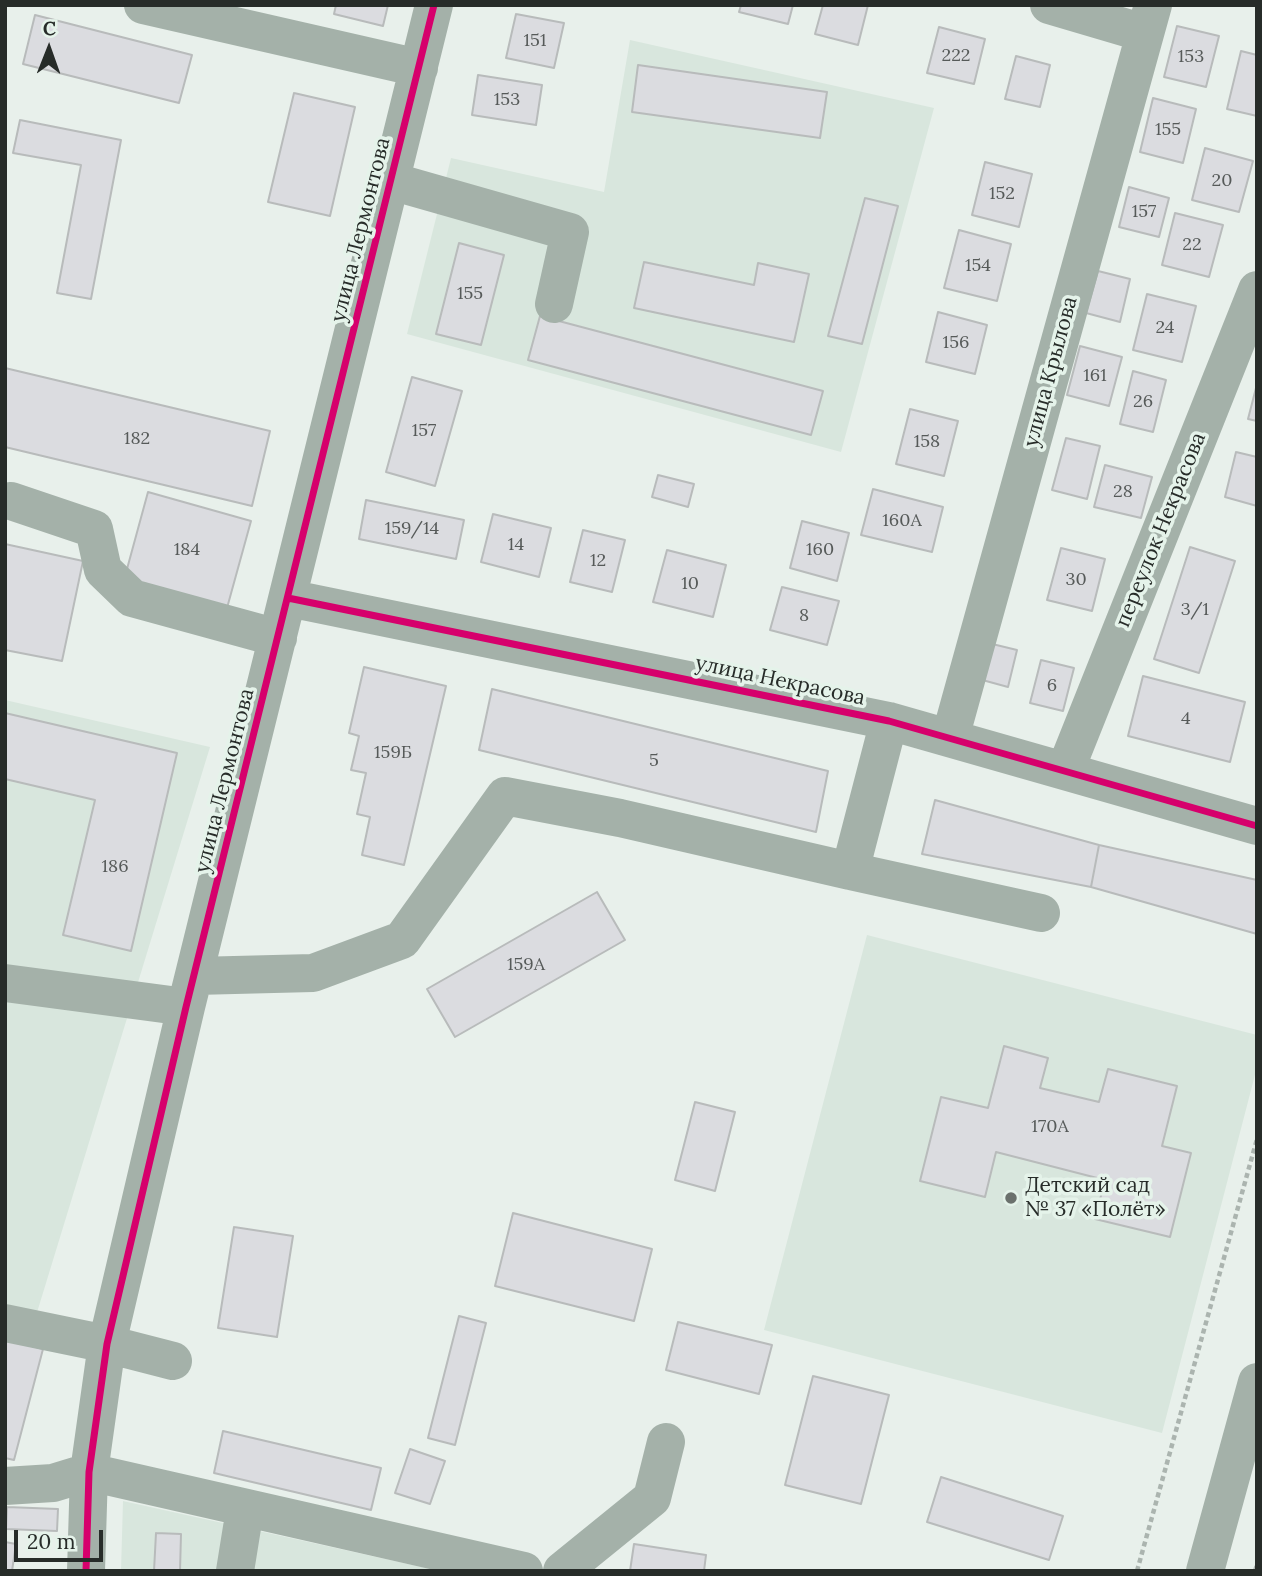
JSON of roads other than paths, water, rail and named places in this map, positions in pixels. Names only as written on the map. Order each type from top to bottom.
[{"type":"street","points":[[143,5],[419,68]]},
{"type":"street","name":"улица Лермонтова","points":[[86,1571],[89,1472],[107,1344],[191,991],[435,5]]},
{"type":"street","points":[[1049,5],[1148,19]]},
{"type":"street","name":"улица Крылова","points":[[950,738],[1148,19]]},
{"type":"street","points":[[391,181],[570,232],[554,304]]},
{"type":"street","name":"переулок Некрасова","points":[[1065,771],[1257,289]]},
{"type":"street","points":[[11,501],[94,529],[103,570],[132,598],[278,638]]},
{"type":"street","name":"улица Некрасова","points":[[288,598],[889,721],[1257,826]]},
{"type":"street","points":[[849,871],[889,721]]},
{"type":"street","points":[[5,983],[191,991],[313,973],[402,940],[505,796],[620,817],[1041,913]]},
{"type":"street","points":[[5,1323],[173,1361]]},
{"type":"street","points":[[1205,1571],[1257,1382]]},
{"type":"street","points":[[562,1571],[652,1498],[666,1442]]},
{"type":"street","points":[[5,1486],[53,1483],[89,1472],[524,1571]]},
{"type":"street","points":[[235,1571],[245,1509]]},
{"type":"place","name":"Детский сад № 37 «Полёт»","points":[[1011,1198]]}]
